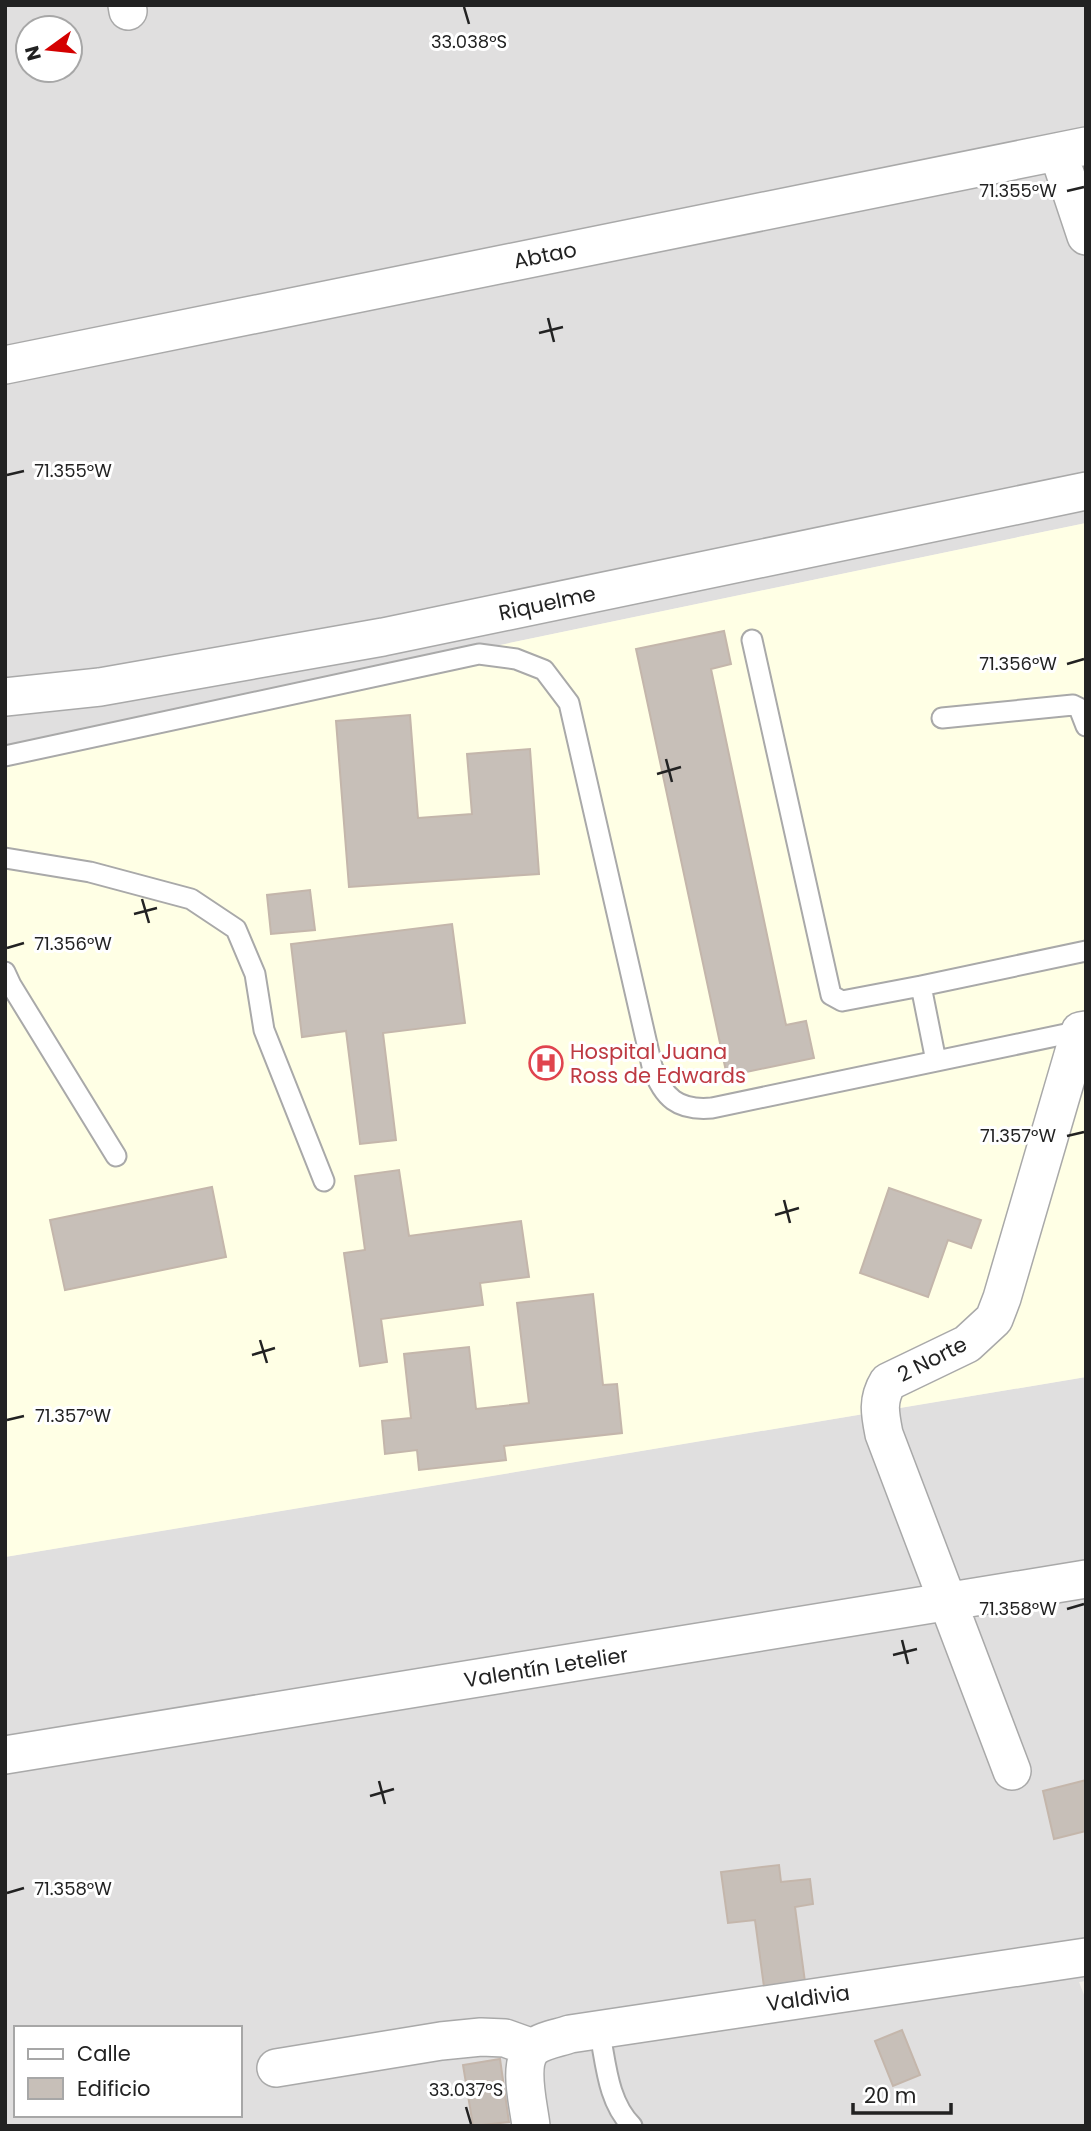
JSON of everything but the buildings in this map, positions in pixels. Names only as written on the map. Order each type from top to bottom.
[{"type":"street","points":[[1072,149],[1086,236]]},
{"type":"street","name":"Abtao","points":[[5,365],[1072,149]]},
{"type":"street","name":"Riquelme","points":[[5,697],[100,687],[383,637],[1086,491]]},
{"type":"street","name":"2 Norte","points":[[1012,1772],[884,1434],[879,1408],[881,1394],[888,1381],[967,1344],[993,1319],[1006,1285],[1083,1031]]},
{"type":"street","name":"Valentín Letelier","points":[[5,1755],[1086,1579]]},
{"type":"street","name":"Valdivia","points":[[533,2048],[570,2034],[600,2029],[1086,1957]]},
{"type":"street","points":[[276,2068],[440,2041],[481,2037],[505,2038],[533,2048],[525,2067],[531,2126]]},
{"type":"lane","points":[[752,640],[831,995],[842,1001],[1086,951]]},
{"type":"lane","points":[[5,756],[479,654],[516,659],[544,670],[569,703],[652,1066],[658,1083],[667,1096],[681,1106],[712,1108],[1083,1031]]},
{"type":"lane","points":[[942,718],[1073,705],[1080,708],[1086,726]]},
{"type":"lane","points":[[5,859],[90,872],[191,899],[236,929],[256,974],[264,1030],[324,1181]]},
{"type":"lane","points":[[5,972],[116,1156]]},
{"type":"lane","points":[[921,986],[936,1061]]},
{"type":"lane","points":[[600,2029],[612,2095],[632,2126]]},
{"type":"shaded area","points":[[5,5],[1086,5],[1086,523],[5,748]]},
{"type":"shaded area","name":"Hospital Juana Ross de Edwards","points":[[1086,523],[1086,1377],[5,1557],[5,748]]},
{"type":"shaded area","points":[[1086,1377],[1086,1981],[1079,1982],[1086,2000],[1086,2126],[5,2126],[5,1557]]},
{"type":"place","name":"Hospital Juana Ross de Edwards","points":[[546,1063]]}]
